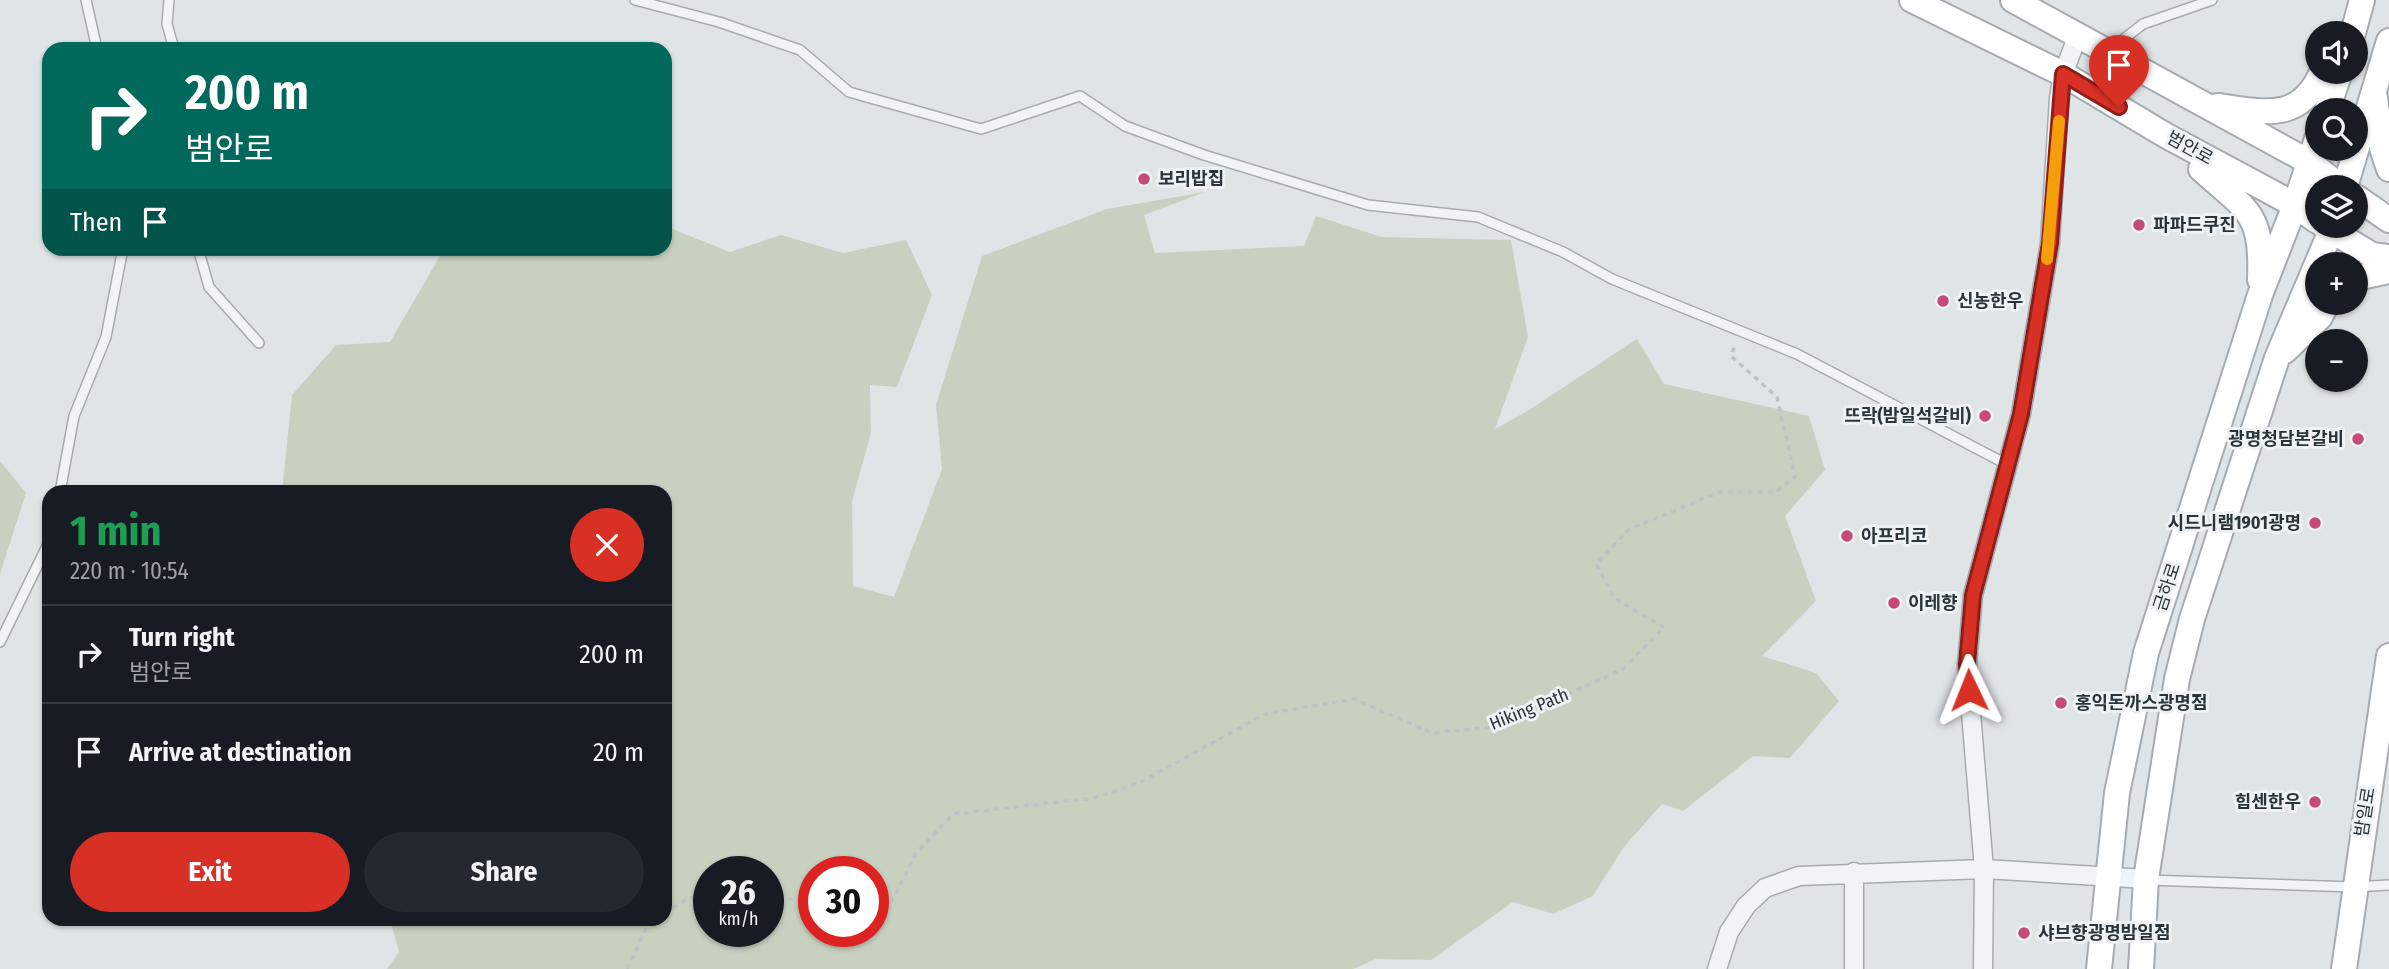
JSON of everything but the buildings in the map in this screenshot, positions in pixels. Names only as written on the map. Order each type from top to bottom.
[{"type":"main road","name":"범안로","points":[[1912,0],[2063,74],[2165,135],[2305,212]]},
{"type":"main road","points":[[2013,0],[2203,104],[2305,147]]},
{"type":"main road","points":[[2356,21],[2362,0]]},
{"type":"main road","points":[[2347,175],[2389,41]]},
{"type":"main road","points":[[2203,104],[2266,113],[2301,104],[2316,84]]},
{"type":"main road","points":[[2374,89],[2382,148],[2389,169]]},
{"type":"main road","points":[[2165,135],[2229,190],[2252,217],[2260,243],[2260,295]]},
{"type":"main road","name":"금하로","points":[[2099,969],[2117,793],[2146,653],[2260,295],[2309,161]]},
{"type":"main road","points":[[2322,161],[2333,175]]},
{"type":"main road","points":[[2368,205],[2389,220]]},
{"type":"main road","name":"금하로","points":[[2141,969],[2146,879],[2177,679],[2192,619],[2277,358],[2322,238]]},
{"type":"main road","name":"범안로","points":[[2345,238],[2372,255],[2389,257]]},
{"type":"main road","points":[[2368,275],[2389,271]]},
{"type":"main road","points":[[2277,358],[2321,315]]},
{"type":"main road","name":"밤일로","points":[[2344,969],[2389,656]]},
{"type":"street","points":[[1983,969],[1984,869],[1967,664],[1973,595],[2021,414],[2050,243],[2063,74],[2078,36]]},
{"type":"street","points":[[1717,969],[1729,932],[1746,906],[1765,888],[1799,876],[1984,869],[2146,879]]},
{"type":"street","points":[[1854,872],[1854,969]]},
{"type":"lane","points":[[86,0],[95,42]]},
{"type":"lane","points":[[169,0],[167,24],[172,42]]},
{"type":"lane","points":[[635,0],[719,22],[800,50],[849,92],[981,129],[1080,96],[1125,126],[1216,159],[1368,205],[1478,217],[1563,252],[1612,279],[1797,354],[2006,464]]},
{"type":"lane","points":[[2108,52],[2143,24],[2212,0]]},
{"type":"lane","points":[[61,485],[75,416],[106,337],[121,256]]},
{"type":"lane","points":[[200,256],[209,287],[259,343]]},
{"type":"lane","points":[[0,642],[42,556]]},
{"type":"lane","points":[[2146,879],[2354,887],[2389,885]]},
{"type":"path","name":"Hiking Path","points":[[889,905],[916,853],[953,814],[1094,798],[1139,783],[1265,714],[1355,699],[1432,733],[1495,727],[1623,669],[1664,627],[1615,599],[1596,564],[1629,529],[1720,492],[1776,492],[1795,477],[1777,397],[1731,356],[1740,331]]},
{"type":"path","points":[[672,908],[693,898]]},
{"type":"path","points":[[627,969],[648,926]]},
{"type":"green space","points":[[1205,192],[1144,215],[1155,253],[1304,246],[1316,216],[1382,237],[1511,240],[1528,337],[1495,429],[1529,410],[1637,339],[1664,384],[1809,416],[1825,470],[1785,516],[1816,601],[1762,656],[1816,673],[1839,701],[1790,758],[1753,756],[1683,811],[1662,804],[1623,848],[1593,896],[1553,914],[1513,902],[1431,960],[1376,959],[1353,969],[387,969],[399,952],[392,926],[672,926],[672,485],[283,485],[292,395],[336,345],[390,342],[440,256],[672,256],[672,229],[730,252],[781,235],[843,253],[906,240],[932,295],[897,387],[870,385],[871,433],[852,501],[853,586],[894,597],[942,469],[936,405],[982,256],[1107,209]]},
{"type":"green space","points":[[0,461],[26,493],[0,574]]},
{"type":"slow traffic","points":[[2047,259],[2059,121]]},
{"type":"place","name":"보리밥집","points":[[1144,179]]},
{"type":"place","name":"파파드쿠진","points":[[2139,225]]},
{"type":"place","name":"신농한우","points":[[1943,301]]},
{"type":"place","name":"뜨락(밤일석갈비)","points":[[1985,416]]},
{"type":"place","name":"광명청담본갈비","points":[[2358,439]]},
{"type":"place","name":"시드니램1901광명","points":[[2315,523]]},
{"type":"place","name":"아프리코","points":[[1847,536]]},
{"type":"place","name":"이레향","points":[[1894,603]]},
{"type":"place","name":"홍익돈까스광명점","points":[[2061,703]]},
{"type":"place","name":"힘센한우","points":[[2315,802]]},
{"type":"place","name":"샤브향광명밤일점","points":[[2024,933]]},
{"type":"route","points":[[1969,690],[1967,664],[1973,595],[2021,414],[2050,243],[2059,98],[2063,74],[2119,107]]}]
